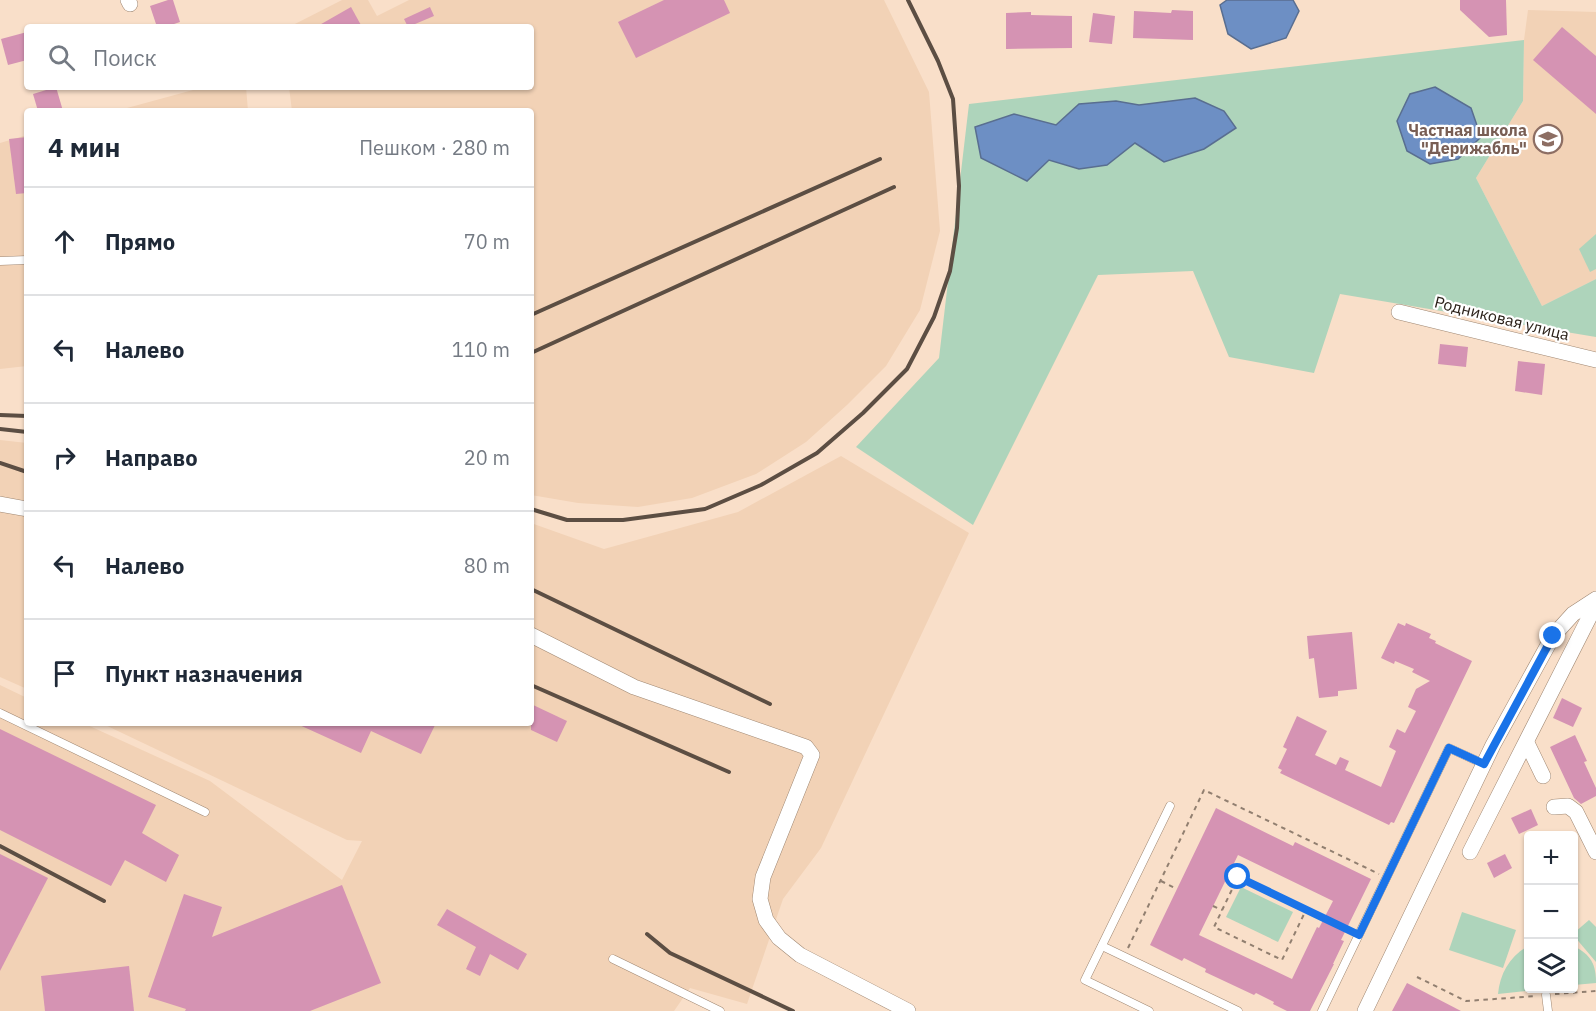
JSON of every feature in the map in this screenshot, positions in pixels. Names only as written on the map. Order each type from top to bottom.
[{"type":"street","name":"Родниковая улица","points":[[1399,312],[1596,360]]},
{"type":"street","points":[[0,504],[24,508]]},
{"type":"street","points":[[1365,1011],[1484,764],[1553,636],[1573,614],[1596,599]]},
{"type":"street","points":[[1470,852],[1596,604]]},
{"type":"street","points":[[534,637],[634,687],[806,747],[812,755],[763,877],[760,899],[766,920],[779,938],[800,955],[908,1011]]},
{"type":"street","points":[[1527,742],[1543,776]]},
{"type":"street","points":[[1554,807],[1568,806],[1576,812],[1596,852]]},
{"type":"lane","points":[[0,261],[24,260]]},
{"type":"lane","points":[[0,713],[24,725]]},
{"type":"lane","points":[[27,726],[205,812]]},
{"type":"lane","points":[[1322,1011],[1449,748],[1484,764]]},
{"type":"lane","points":[[1149,1011],[1085,980],[1170,806]]},
{"type":"lane","points":[[1102,946],[1238,1011]]},
{"type":"lane","points":[[613,959],[720,1011]]},
{"type":"lane","points":[[1546,995],[1548,1011]]},
{"type":"path","points":[[1124,956],[1204,790],[1387,878]]},
{"type":"path","points":[[1306,909],[1282,960],[1214,927],[1238,877],[1306,909],[1359,935]]},
{"type":"path","points":[[1160,881],[1177,889]]},
{"type":"path","points":[[1213,906],[1222,910]]},
{"type":"path","points":[[1417,977],[1466,1001],[1596,991]]},
{"type":"shaded area","points":[[342,0],[368,0],[377,16],[409,0],[884,0],[929,92],[940,231],[920,310],[886,366],[847,405],[806,442],[756,474],[692,498],[638,507],[578,503],[534,496],[534,108],[292,108],[289,90],[534,90],[534,24],[295,24]]},
{"type":"shaded area","name":"Частная школа \"Дерижабль\"","points":[[1528,10],[1596,12],[1596,279],[1542,306],[1476,178],[1523,101],[1524,40]]},
{"type":"shaded area","points":[[193,90],[246,90],[248,108],[127,108]]},
{"type":"shaded area","points":[[24,136],[24,366],[0,369],[0,143]]},
{"type":"shaded area","points":[[0,440],[24,443],[24,688],[0,677]]},
{"type":"shaded area","points":[[841,456],[969,533],[821,848],[783,899],[747,1004],[690,988],[674,1011],[0,1011],[0,685],[24,697],[24,726],[90,726],[210,781],[342,880],[362,841],[347,840],[107,726],[534,726],[534,524],[604,549],[738,512]]},
{"type":"green space","points":[[1524,40],[1523,101],[1476,178],[1542,306],[1596,279],[1596,337],[1340,294],[1314,373],[1229,357],[1193,271],[1098,275],[973,525],[856,447],[939,358],[969,104]]},
{"type":"green space","points":[[1596,234],[1596,269],[1590,272],[1579,249]]},
{"type":"green space","points":[[1241,887],[1293,912],[1278,942],[1226,917]]},
{"type":"green space","points":[[1462,912],[1516,930],[1503,968],[1449,950]]},
{"type":"green space","points":[[1589,920],[1596,927],[1596,962],[1578,941],[1578,930]]},
{"type":"green space","points":[[1524,949],[1524,991],[1498,994],[1507,966]]},
{"type":"green space","points":[[1578,949],[1591,961],[1595,970],[1596,983],[1578,985]]},
{"type":"water","points":[[1227,0],[1293,0],[1299,11],[1286,38],[1251,49],[1228,34],[1220,5]]},
{"type":"water","points":[[1435,87],[1471,108],[1481,137],[1458,159],[1430,164],[1407,151],[1397,121],[1410,94]]},
{"type":"water","points":[[1195,98],[1224,111],[1236,128],[1204,149],[1164,162],[1135,143],[1107,165],[1079,169],[1049,160],[1027,181],[981,158],[975,127],[1014,114],[1056,125],[1079,104],[1116,101],[1139,105]]},
{"type":"building","points":[[173,0],[180,22],[156,24],[150,6]]},
{"type":"building","points":[[664,0],[724,0],[730,13],[636,58],[618,22]]},
{"type":"building","points":[[1460,0],[1506,0],[1507,35],[1489,37],[1460,10]]},
{"type":"building","points":[[351,7],[360,24],[321,24]]},
{"type":"building","points":[[430,7],[434,16],[415,24],[406,24],[404,19]]},
{"type":"building","points":[[1172,10],[1193,11],[1193,40],[1133,38],[1134,11],[1171,13]]},
{"type":"building","points":[[1031,12],[1031,15],[1072,16],[1072,48],[1006,49],[1006,13]]},
{"type":"building","points":[[1093,13],[1115,16],[1112,44],[1089,42]]},
{"type":"building","points":[[1562,27],[1596,56],[1596,114],[1533,60]]},
{"type":"building","points":[[24,33],[24,61],[8,65],[1,39]]},
{"type":"building","points":[[57,90],[62,108],[37,108],[33,94]]},
{"type":"building","points":[[24,137],[24,193],[16,194],[9,139]]},
{"type":"building","points":[[1440,344],[1468,347],[1466,367],[1438,364]]},
{"type":"building","points":[[1518,361],[1545,364],[1542,395],[1515,391]]},
{"type":"building","points":[[1398,623],[1405,626],[1406,623],[1431,634],[1429,638],[1436,641],[1435,643],[1472,661],[1394,823],[1391,822],[1389,825],[1280,773],[1282,770],[1278,768],[1287,749],[1283,747],[1297,716],[1327,731],[1315,755],[1336,765],[1340,757],[1349,761],[1345,770],[1381,787],[1396,751],[1389,747],[1397,729],[1405,733],[1416,711],[1408,707],[1416,689],[1430,681],[1412,672],[1414,669],[1381,658]]},
{"type":"building","points":[[1352,632],[1357,689],[1338,691],[1338,696],[1319,698],[1314,658],[1309,659],[1307,636]]},
{"type":"building","points":[[1562,698],[1582,708],[1573,727],[1553,718]]},
{"type":"building","points":[[534,705],[567,721],[557,742],[531,730],[531,726],[534,726]]},
{"type":"building","points":[[302,726],[435,726],[421,754],[371,731],[361,753]]},
{"type":"building","points":[[0,729],[156,805],[142,833],[179,855],[166,882],[125,860],[111,886],[0,830]]},
{"type":"building","points":[[1575,735],[1596,788],[1596,796],[1581,804],[1574,798],[1550,747]]},
{"type":"building","points":[[1216,808],[1293,846],[1295,842],[1371,879],[1341,940],[1344,941],[1334,964],[1310,1011],[1287,1011],[1256,993],[1254,995],[1205,972],[1206,969],[1184,958],[1182,961],[1150,945]],"holes":[[[1238,855],[1333,901],[1319,928],[1317,927],[1292,979],[1199,935]]]},
{"type":"building","points":[[1531,809],[1538,825],[1519,834],[1511,818]]},
{"type":"building","points":[[0,854],[48,878],[0,971]]},
{"type":"building","points":[[1505,854],[1512,868],[1494,878],[1487,863]]},
{"type":"building","points":[[342,885],[381,983],[310,1011],[185,1011],[186,1009],[148,997],[184,894],[222,907],[212,937]]},
{"type":"building","points":[[447,909],[527,954],[518,970],[490,954],[480,976],[466,969],[476,947],[437,925]]},
{"type":"building","points":[[129,966],[134,1011],[45,1011],[41,976]]},
{"type":"building","points":[[1407,983],[1461,1011],[1392,1011]]},
{"type":"railway","points":[[534,510],[567,520],[623,520],[705,509],[761,485],[817,453],[863,413],[907,369],[934,317],[950,271],[957,228],[959,186],[953,99],[938,61],[908,0]]},
{"type":"railway","points":[[534,314],[880,159]]},
{"type":"railway","points":[[534,352],[894,187]]},
{"type":"railway","points":[[0,415],[24,416]]},
{"type":"railway","points":[[0,429],[24,432]]},
{"type":"railway","points":[[0,463],[24,471]]},
{"type":"railway","points":[[534,590],[770,704]]},
{"type":"railway","points":[[534,686],[729,772]]},
{"type":"railway","points":[[0,846],[104,901]]},
{"type":"railway","points":[[647,934],[670,953],[793,1011]]},
{"type":"place","name":"Частная школа \"Дерижабль\"","points":[[1548,139]]},
{"type":"route","points":[[1238,877],[1359,935],[1449,748],[1484,764],[1553,636]]}]
